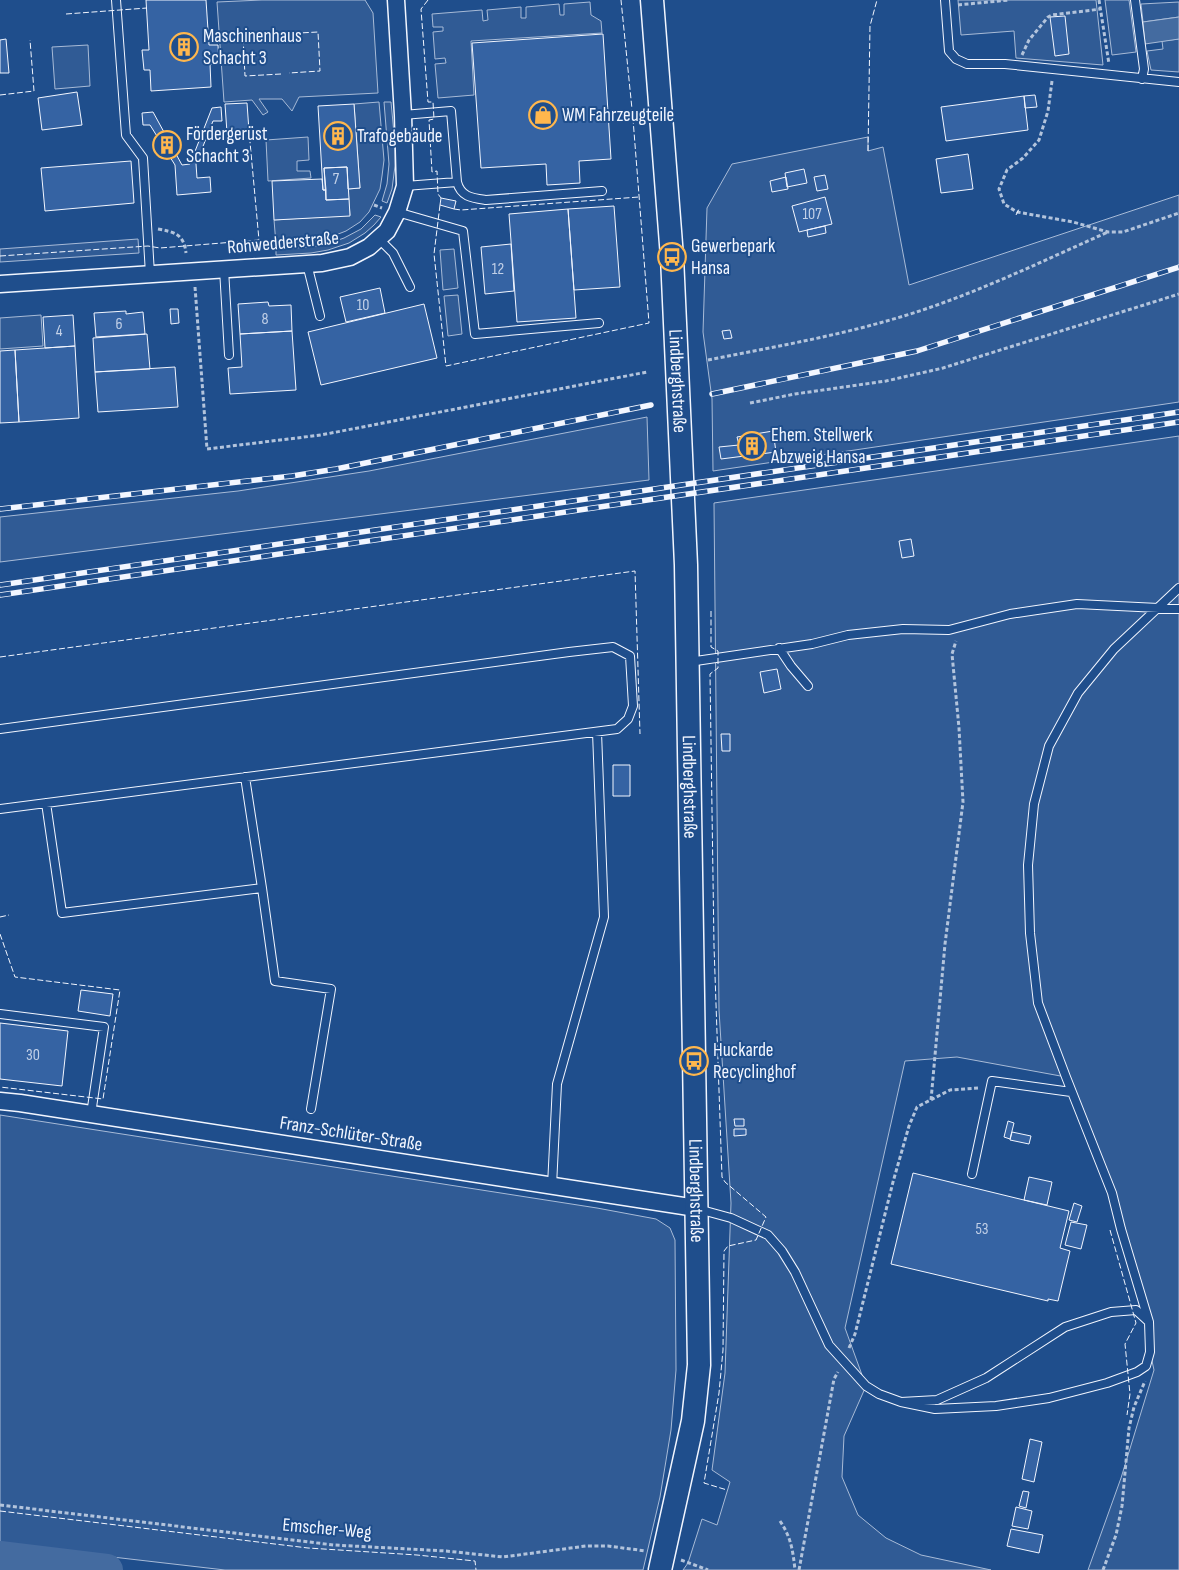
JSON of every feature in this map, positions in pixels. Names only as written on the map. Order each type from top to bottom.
[{"type":"main road","name":"Lindberghstraße","points":[[652,0],[672,257],[686,565],[699,1365],[693,1421],[656,1561]]},
{"type":"street","name":"Rohwedderstraße","points":[[0,284],[322,263],[350,257],[369,247],[387,231],[397,212],[404,186],[403,115],[396,0]]},
{"type":"street","name":"Franz-Schlüter-Straße","points":[[0,1101],[696,1208]]},
{"type":"lane","points":[[116,0],[126,135],[143,158],[150,274]]},
{"type":"lane","points":[[1135,0],[1144,69],[1142,78]]},
{"type":"lane","points":[[945,3],[949,51],[956,59],[967,64],[1005,64],[1179,82]]},
{"type":"lane","points":[[403,115],[452,111],[457,182],[463,194],[470,198],[486,200],[602,191]]},
{"type":"lane","points":[[404,186],[457,182]]},
{"type":"lane","points":[[397,212],[463,231],[476,334],[599,323]]},
{"type":"lane","points":[[379,239],[393,253],[410,286]]},
{"type":"lane","points":[[307,264],[320,316]]},
{"type":"lane","points":[[224,269],[229,355]]},
{"type":"lane","points":[[696,1208],[731,1218],[768,1235],[782,1251],[795,1272],[829,1345],[866,1386],[879,1394],[901,1402],[935,1409],[996,1406],[1049,1398],[1107,1382],[1137,1372],[1146,1366],[1150,1352],[1149,1322],[1112,1193],[1038,1003],[1030,933],[1028,865],[1034,804],[1049,746],[1078,693],[1114,649],[1179,588]]},
{"type":"lane","points":[[687,662],[812,644],[848,635],[903,629],[949,630],[1010,614],[1077,604],[1179,609]]},
{"type":"lane","points":[[0,729],[569,652],[613,647],[630,656],[633,706],[628,719],[617,729],[0,809]]},
{"type":"lane","points":[[780,648],[791,666],[808,686]]},
{"type":"lane","points":[[552,1186],[557,1084],[604,917],[597,732]]},
{"type":"lane","points":[[245,777],[275,981],[331,989],[311,1109]]},
{"type":"lane","points":[[46,803],[62,913],[262,888]]},
{"type":"lane","points":[[0,1014],[104,1027],[92,1114]]},
{"type":"lane","points":[[972,1174],[992,1081],[1072,1092]]},
{"type":"lane","points":[[901,1402],[937,1400],[986,1378],[1065,1327],[1111,1312],[1136,1310],[1149,1322]]},
{"type":"path","points":[[945,3],[1009,0]]},
{"type":"path","points":[[1099,0],[1109,64],[1108,75]]},
{"type":"path","points":[[1020,66],[1022,54],[1030,40],[1048,17],[1101,9]]},
{"type":"path","points":[[1053,70],[1048,111],[1038,140],[1023,158],[1007,170],[999,189],[1004,204],[1017,212],[1073,222],[1108,232],[1124,232],[1179,213]]},
{"type":"path","points":[[147,229],[156,228],[178,235],[183,240],[186,253]]},
{"type":"path","points":[[708,360],[788,344],[890,320],[959,296],[1108,232]]},
{"type":"path","points":[[194,271],[207,449],[322,435],[647,372]]},
{"type":"path","points":[[750,403],[795,394],[886,381],[944,368],[1179,294]]},
{"type":"path","points":[[931,1100],[945,944],[963,802],[952,654],[961,626]]},
{"type":"path","points":[[797,1570],[834,1379],[855,1334],[909,1126],[917,1107],[950,1090],[990,1088]]},
{"type":"path","points":[[1104,1570],[1116,1535],[1122,1506],[1129,1428],[1134,1407],[1145,1379],[1146,1366]]},
{"type":"path","name":"Emscher-Weg","points":[[0,1505],[334,1545],[446,1551],[503,1557],[586,1546],[608,1546],[656,1561]]},
{"type":"path","points":[[780,1521],[788,1532],[797,1570]]},
{"type":"path","points":[[688,1563],[708,1570]]},
{"type":"shaded area","points":[[365,0],[373,13],[378,93],[299,97],[292,111],[282,99],[259,99],[268,112],[263,115],[252,100],[224,102],[217,2]]},
{"type":"shaded area","points":[[958,0],[1096,0],[1103,65],[1016,58],[1014,31],[961,35]]},
{"type":"shaded area","points":[[1105,0],[1129,0],[1136,52],[1112,55]]},
{"type":"shaded area","points":[[590,2],[591,15],[601,21],[602,33],[471,41],[474,95],[438,98],[435,64],[446,63],[445,58],[435,59],[433,32],[443,31],[443,27],[433,27],[432,14],[482,10],[483,21],[488,20],[487,10],[521,7],[521,18],[526,18],[526,7],[559,4],[560,15],[564,15],[564,4]]},
{"type":"shaded area","points":[[1179,2],[1179,17],[1143,22],[1141,4]]},
{"type":"shaded area","points":[[1179,17],[1179,39],[1145,44],[1143,22]]},
{"type":"shaded area","points":[[1179,39],[1179,72],[1151,70],[1147,51],[1163,49],[1162,41]]},
{"type":"shaded area","points":[[88,45],[90,86],[55,89],[52,47]]},
{"type":"shaded area","points":[[379,102],[384,160],[380,189],[369,212],[360,222],[346,231],[328,238],[312,242],[276,244],[274,220],[350,215],[348,189],[360,188],[354,104]]},
{"type":"shaded area","points":[[384,102],[391,102],[395,144],[392,189],[387,203],[382,201],[387,184],[389,164]]},
{"type":"shaded area","points":[[308,137],[309,160],[297,161],[297,171],[310,171],[311,178],[268,181],[266,140]]},
{"type":"shaded area","points":[[868,137],[868,151],[883,147],[909,285],[1179,195],[1179,402],[713,471],[712,399],[703,332],[707,208],[732,164]]},
{"type":"shaded area","points":[[375,215],[381,217],[365,233],[349,243],[311,253],[276,255],[276,249],[311,247],[344,238],[361,229]]},
{"type":"shaded area","points":[[138,239],[139,253],[0,262],[0,249]]},
{"type":"shaded area","points":[[454,249],[458,288],[443,290],[440,250]]},
{"type":"shaded area","points":[[458,295],[462,334],[448,336],[444,296]]},
{"type":"shaded area","points":[[41,315],[43,346],[0,349],[0,318]]},
{"type":"shaded area","points":[[647,417],[649,480],[0,562],[0,517],[238,491],[369,471]]},
{"type":"shaded area","points":[[1179,436],[1179,1570],[1088,1570],[1121,1478],[1154,1370],[1150,1352],[1149,1322],[1112,1193],[1066,1077],[957,1057],[905,1061],[845,1328],[866,1386],[844,1436],[842,1477],[858,1515],[886,1538],[921,1555],[991,1570],[683,1570],[688,1563],[702,1519],[717,1525],[730,1482],[712,1470],[725,1373],[731,1203],[719,1010],[714,503]]},
{"type":"shaded area","points":[[0,1115],[597,1208],[656,1219],[670,1228],[675,1240],[676,1370],[671,1430],[660,1497],[643,1570],[225,1570],[0,1544]]},
{"type":"building","name":"Maschinenhaus Schacht 3","points":[[146,0],[206,0],[209,45],[218,45],[219,64],[210,64],[211,87],[151,91],[150,70],[144,70],[142,50],[149,50]]},
{"type":"building","points":[[1065,16],[1069,54],[1055,56],[1050,17]]},
{"type":"building","name":"WM Fahrzeugteile","points":[[603,34],[611,159],[579,161],[580,183],[547,185],[546,164],[481,168],[472,43]]},
{"type":"building","points":[[6,39],[9,73],[0,73],[0,40]]},
{"type":"building","points":[[77,92],[82,125],[42,130],[38,98]]},
{"type":"building","points":[[1035,95],[1037,107],[1025,108],[1024,96]]},
{"type":"building","points":[[1024,96],[1028,130],[946,141],[941,107]]},
{"type":"building","points":[[247,103],[249,131],[227,133],[225,104]]},
{"type":"building","name":"Trafogebäude","points":[[354,104],[360,188],[348,189],[347,167],[324,168],[326,190],[323,190],[318,106]]},
{"type":"building","name":"Fördergerüst Schacht 3","points":[[221,107],[222,121],[213,121],[196,164],[197,178],[210,177],[211,192],[177,195],[175,165],[150,125],[143,125],[142,113],[153,112],[182,165],[190,164],[212,108]]},
{"type":"building","points":[[968,154],[973,189],[941,193],[936,159]]},
{"type":"building","points":[[131,161],[134,203],[45,211],[41,168]]},
{"type":"building","points":[[347,167],[349,199],[326,200],[324,168]]},
{"type":"building","points":[[804,169],[807,183],[787,187],[785,173]]},
{"type":"building","points":[[825,175],[828,189],[817,191],[814,177]]},
{"type":"building","points":[[786,177],[788,189],[772,192],[770,181]]},
{"type":"building","points":[[322,179],[323,190],[326,190],[326,200],[349,199],[350,216],[274,220],[272,181]]},
{"type":"building","points":[[825,197],[832,224],[799,232],[792,206]]},
{"type":"building","points":[[441,198],[456,201],[454,209],[440,205]]},
{"type":"building","points":[[614,206],[620,287],[574,290],[568,209]]},
{"type":"building","points":[[568,209],[576,318],[517,322],[509,214]]},
{"type":"building","points":[[825,226],[826,233],[808,237],[807,230]]},
{"type":"building","points":[[511,244],[514,291],[485,294],[481,247]]},
{"type":"building","points":[[380,288],[385,313],[346,322],[340,297]]},
{"type":"building","points":[[268,302],[269,306],[291,305],[292,331],[240,334],[238,304]]},
{"type":"building","points":[[424,304],[437,358],[321,385],[308,332]]},
{"type":"building","points":[[170,309],[178,309],[179,323],[171,324]]},
{"type":"building","points":[[126,311],[126,314],[143,312],[145,334],[96,337],[94,313]]},
{"type":"building","points":[[73,315],[75,346],[45,348],[43,317]]},
{"type":"building","points":[[730,330],[732,338],[724,339],[722,331]]},
{"type":"building","points":[[292,331],[296,390],[230,394],[228,368],[242,367],[240,334]]},
{"type":"building","points":[[147,334],[150,369],[95,372],[93,338]]},
{"type":"building","points":[[75,346],[79,418],[19,422],[15,350]]},
{"type":"building","points":[[15,350],[19,422],[0,423],[0,351]]},
{"type":"building","points":[[175,367],[178,407],[98,412],[95,372]]},
{"type":"building","name":"Ehem. Stellwerk Abzweig Hansa","points":[[773,431],[776,452],[721,459],[719,447],[739,445],[737,437]]},
{"type":"building","points":[[911,539],[914,556],[902,558],[899,541]]},
{"type":"building","points":[[777,669],[781,689],[764,693],[760,672]]},
{"type":"building","points":[[721,734],[730,734],[730,751],[722,751]]},
{"type":"building","points":[[613,765],[630,765],[630,796],[613,796]]},
{"type":"building","points":[[81,990],[113,994],[110,1016],[78,1011]]},
{"type":"building","points":[[0,1023],[68,1031],[62,1086],[0,1079]]},
{"type":"building","points":[[734,1119],[744,1119],[744,1126],[735,1126]]},
{"type":"building","points":[[1008,1121],[1014,1123],[1010,1139],[1004,1137]]},
{"type":"building","points":[[734,1129],[746,1129],[746,1135],[734,1136]]},
{"type":"building","points":[[1012,1132],[1031,1136],[1029,1144],[1010,1140]]},
{"type":"building","points":[[913,1173],[1069,1211],[1060,1248],[1070,1251],[1058,1301],[1048,1299],[1048,1301],[891,1264]]},
{"type":"building","points":[[1029,1177],[1052,1182],[1047,1205],[1024,1200]]},
{"type":"building","points":[[1074,1203],[1082,1206],[1077,1222],[1069,1220]]},
{"type":"building","points":[[1071,1222],[1087,1225],[1081,1249],[1065,1245]]},
{"type":"building","points":[[1030,1439],[1042,1442],[1034,1482],[1022,1479]]},
{"type":"building","points":[[1023,1491],[1029,1492],[1026,1508],[1019,1506]]},
{"type":"building","points":[[1016,1507],[1032,1511],[1028,1529],[1012,1526]]},
{"type":"building","points":[[1011,1529],[1043,1535],[1039,1553],[1007,1546]]},
{"type":"waterway","points":[[0,1557],[107,1570]]},
{"type":"railway","points":[[712,394],[917,351],[1179,267]]},
{"type":"railway","points":[[0,509],[292,476],[336,469],[651,405]]},
{"type":"railway","points":[[0,585],[1179,412]]},
{"type":"railway","points":[[0,595],[1179,422]]},
{"type":"fence","points":[[428,0],[421,9],[428,102],[433,102],[434,119],[429,120],[432,172],[437,171],[438,194],[441,198]]},
{"type":"fence","points":[[440,205],[434,254],[446,366],[649,323],[633,119],[621,0]]},
{"type":"fence","points":[[868,151],[870,26],[877,0]]},
{"type":"fence","points":[[66,14],[147,8]]},
{"type":"fence","points":[[281,74],[245,76],[243,36],[318,32],[320,71],[289,73]]},
{"type":"fence","points":[[0,95],[34,91],[30,40]]},
{"type":"fence","points":[[0,256],[148,246],[160,248],[259,240],[249,131]]},
{"type":"fence","points":[[454,209],[639,197]]},
{"type":"fence","points":[[1016,215],[1019,209]]},
{"type":"fence","points":[[0,657],[635,571],[640,734]]},
{"type":"fence","points":[[711,611],[711,647],[718,651],[718,668],[710,674],[714,946],[722,1177],[725,1182],[766,1217],[756,1240],[728,1246],[724,1251],[723,1350],[719,1393],[704,1483],[727,1490]]},
{"type":"fence","points":[[0,917],[9,915]]},
{"type":"fence","points":[[0,934],[15,977],[120,990],[103,1099],[0,1087]]},
{"type":"fence","points":[[1110,1230],[1136,1323],[1125,1344],[1130,1394],[1127,1415]]},
{"type":"fence","points":[[0,1511],[308,1548],[475,1561],[476,1570]]},
{"type":"place","name":"Maschinenhaus Schacht 3","points":[[184,47]]},
{"type":"place","name":"WM Fahrzeugteile","points":[[543,115]]},
{"type":"place","name":"Trafogebäude","points":[[338,136]]},
{"type":"place","name":"Fördergerüst Schacht 3","points":[[167,145]]},
{"type":"place","name":"Gewerbepark Hansa","points":[[672,257]]},
{"type":"place","name":"Ehem. Stellwerk Abzweig Hansa","points":[[752,446]]},
{"type":"place","name":"Huckarde Recyclinghof","points":[[694,1061]]}]
